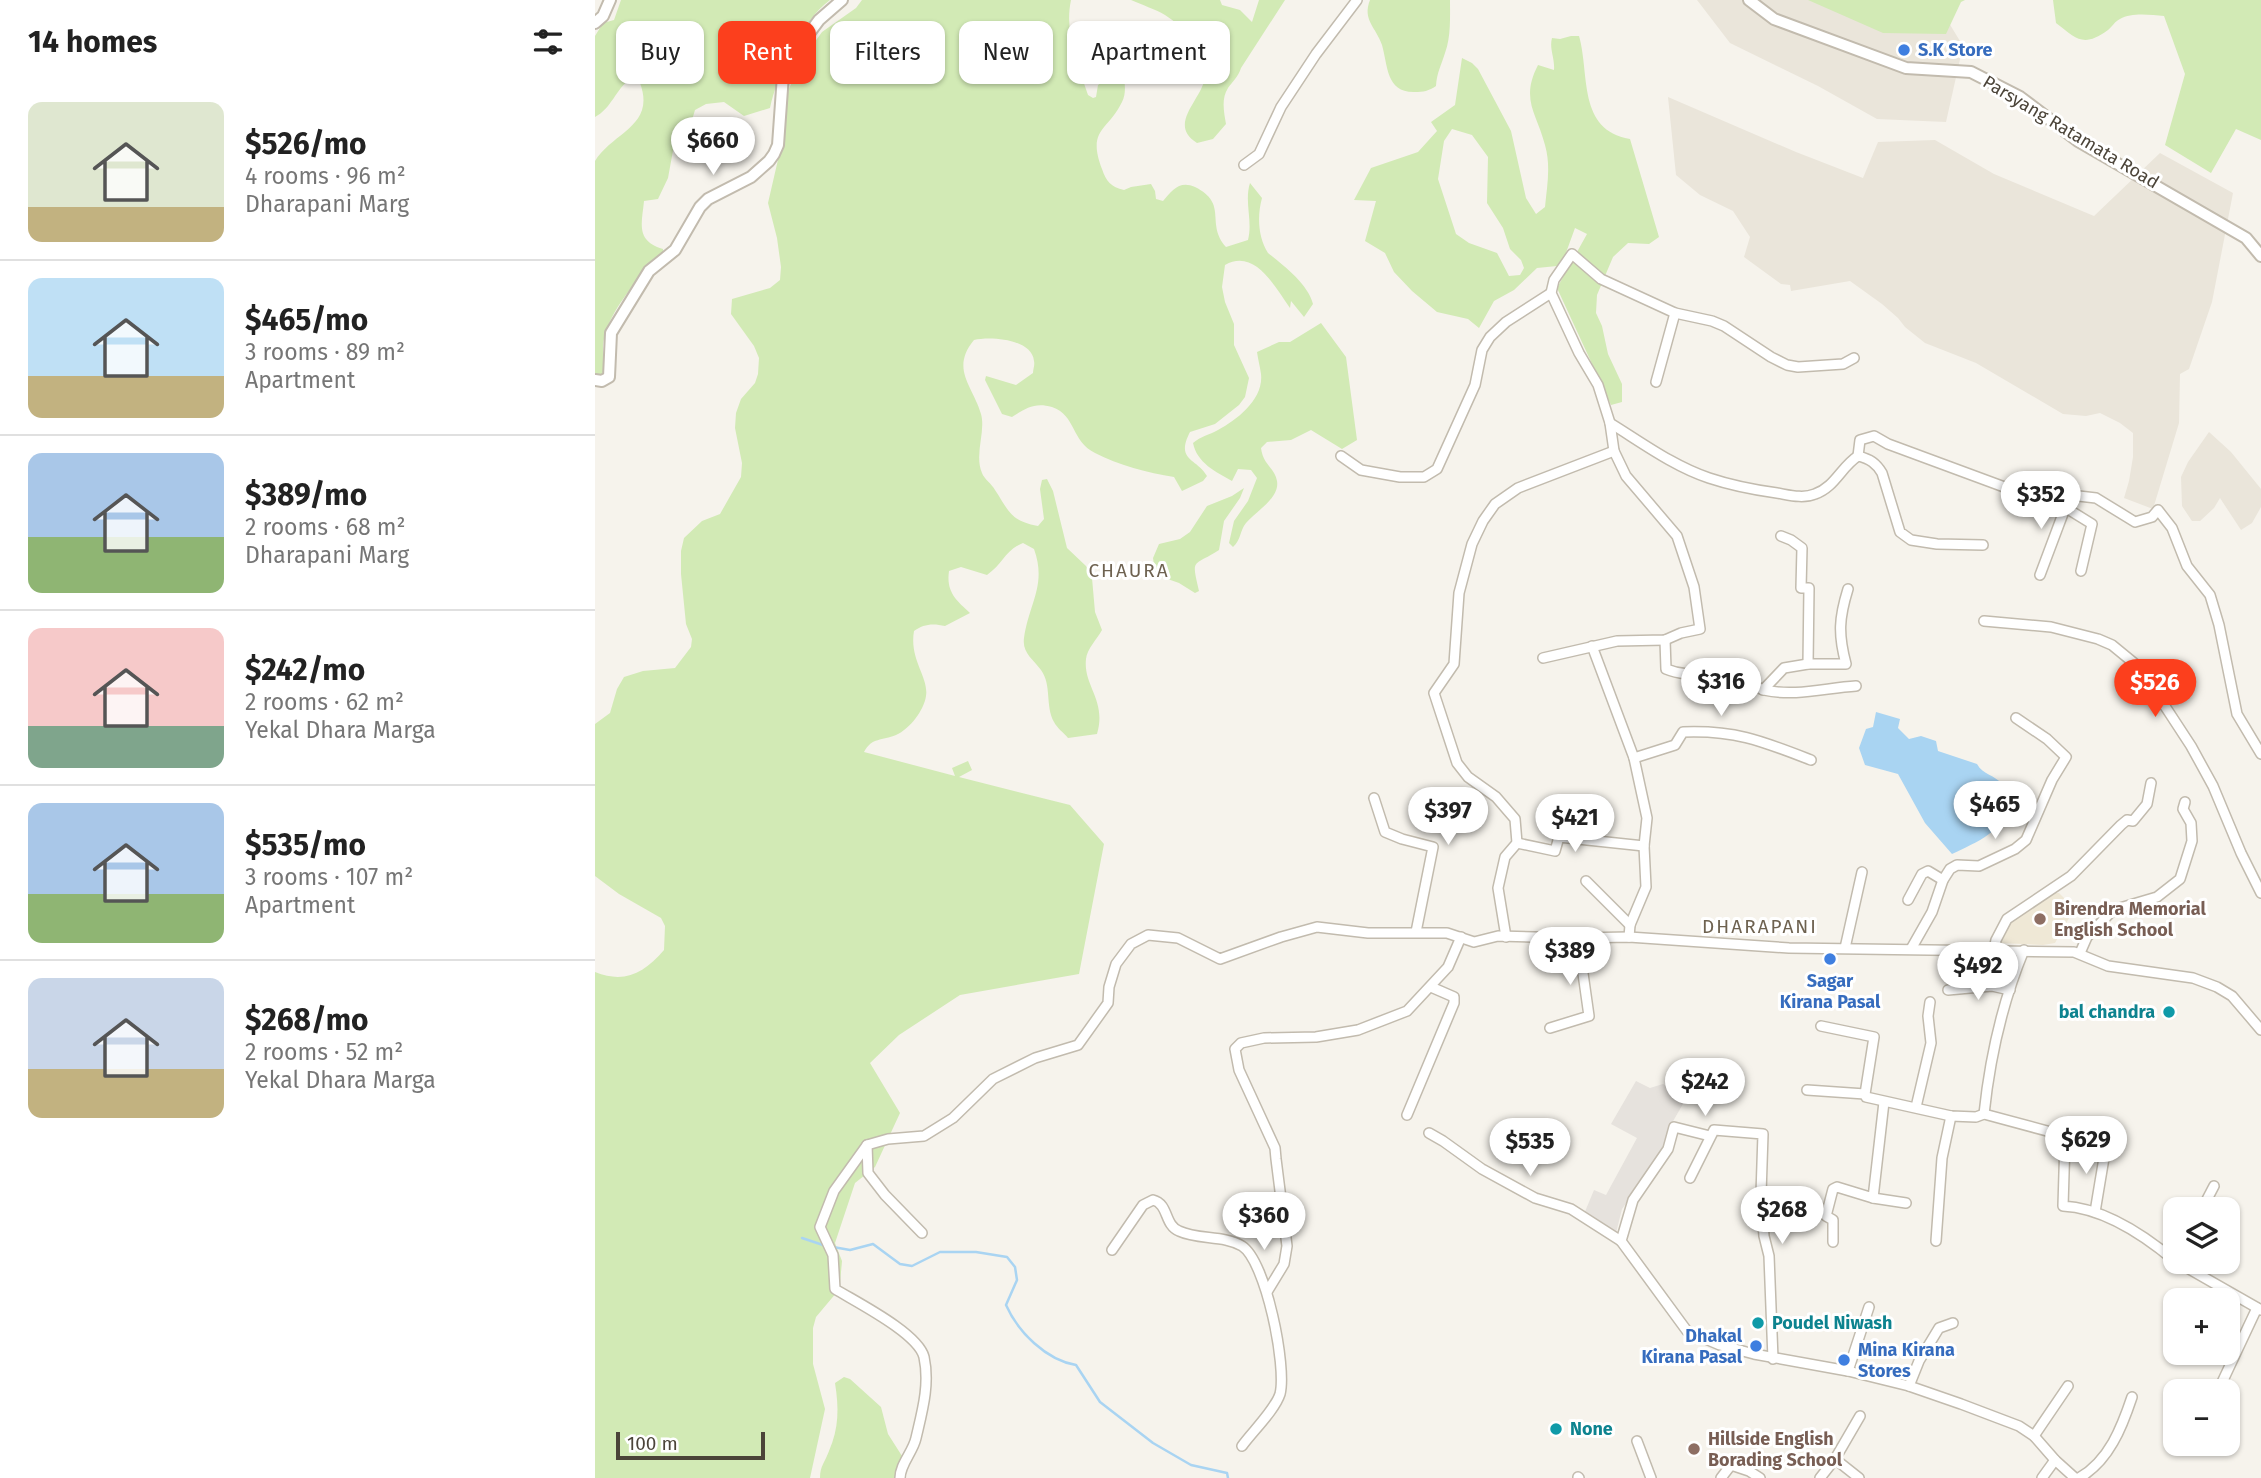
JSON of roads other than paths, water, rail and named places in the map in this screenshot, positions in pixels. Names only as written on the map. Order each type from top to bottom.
[{"type":"street","points":[[595,23],[603,16],[610,0]]},
{"type":"street","points":[[595,380],[602,381],[609,377],[611,333],[649,271],[675,250],[700,207],[708,199],[751,177],[774,155],[778,145],[783,75],[787,63],[819,20],[842,0]]},
{"type":"street","points":[[1244,165],[1259,153],[1281,107],[1316,54],[1357,0]]},
{"type":"street","name":"Parsyang Ratamata Road","points":[[1749,0],[1774,19],[1906,68],[1971,72],[2020,97],[2078,141],[2246,238],[2261,256]]},
{"type":"street","points":[[1543,658],[1617,641],[1665,640],[1700,629],[1694,587],[1677,536],[1626,476],[1614,451],[1610,422],[1598,385],[1579,353],[1551,293],[1554,280],[1572,254],[1601,279],[1675,313],[1712,321],[1787,365],[1798,367],[1843,364],[1854,358]]},
{"type":"street","points":[[1341,456],[1361,470],[1400,477],[1424,477],[1437,469],[1475,385],[1482,350],[1490,337],[1506,322],[1551,293]]},
{"type":"street","points":[[1656,382],[1675,313]]},
{"type":"street","points":[[1610,422],[1679,464],[1709,478],[1764,491],[1812,495],[1830,486],[1850,461],[1859,456],[1868,458],[1878,466],[1892,501],[1900,532],[1911,540],[1937,544],[1983,545]]},
{"type":"street","points":[[1859,456],[1860,440],[1874,436],[1888,444],[2007,488],[2047,497],[2070,495],[2096,498],[2136,522],[2152,517],[2158,510],[2172,528],[2187,566],[2210,595],[2219,625],[2237,714],[2261,754]]},
{"type":"street","points":[[1506,937],[1498,888],[1505,857],[1517,843],[1515,820],[1496,797],[1468,777],[1457,763],[1434,693],[1454,664],[1459,593],[1472,544],[1495,504],[1518,488],[1614,451]]},
{"type":"street","points":[[2040,575],[2070,495]]},
{"type":"street","points":[[2066,508],[2092,524],[2081,571]]},
{"type":"street","points":[[1781,536],[1802,548],[1801,588],[1809,588],[1808,664]]},
{"type":"street","points":[[1763,690],[1784,668],[1808,664],[1846,664],[1840,641],[1840,615],[1848,589]]},
{"type":"street","points":[[1984,621],[2051,627],[2098,639],[2112,645],[2140,668],[2191,746],[2213,786],[2261,893]]},
{"type":"street","points":[[1665,640],[1666,669],[1677,674],[1741,678],[1763,690],[1804,694],[1831,687],[1856,686]]},
{"type":"street","points":[[1592,646],[1634,758],[1647,818],[1644,846],[1646,887],[1630,926],[1629,936]]},
{"type":"street","points":[[1911,949],[1932,912],[1943,880],[1950,869],[1958,865],[1979,866],[2015,849],[2026,840],[2052,780],[2066,757],[2047,738],[2016,719]]},
{"type":"street","points":[[1634,758],[1675,746],[1683,732],[1706,731],[1751,737],[1811,760]]},
{"type":"street","points":[[1994,950],[2007,919],[2071,876],[2121,825],[2127,820],[2133,821],[2147,804],[2151,783]]},
{"type":"street","points":[[1374,798],[1385,832],[1433,847],[1416,932]]},
{"type":"street","points":[[2080,953],[2087,936],[2113,909],[2157,897],[2180,879],[2192,841],[2191,823],[2183,808],[2185,802]]},
{"type":"street","points":[[1517,843],[1555,851],[1559,837],[1644,846]]},
{"type":"street","points":[[1908,900],[1921,874],[1928,871],[1943,880]]},
{"type":"street","points":[[1845,948],[1862,872]]},
{"type":"street","points":[[1586,881],[1630,926]]},
{"type":"street","points":[[900,1478],[900,1471],[914,1446],[925,1404],[924,1356],[906,1334],[885,1318],[835,1289],[833,1255],[820,1227],[834,1191],[867,1145],[888,1139],[924,1136],[954,1118],[993,1079],[1035,1058],[1078,1045],[1108,1003],[1109,987],[1116,964],[1131,944],[1148,935],[1178,938],[1220,958],[1281,936],[1317,927],[1367,933],[1447,933],[1474,942],[1498,936],[1629,936],[1789,947],[2080,953],[2108,966],[2193,978],[2217,987],[2232,996],[2261,1030]]},
{"type":"street","points":[[1267,1292],[1284,1264],[1287,1247],[1275,1148],[1239,1070],[1235,1049],[1241,1043],[1264,1038],[1316,1037],[1358,1030],[1407,1011],[1448,967],[1461,937]]},
{"type":"street","points":[[1550,1028],[1589,1016],[1578,938]]},
{"type":"street","points":[[1985,1114],[1992,1051],[2024,950]]},
{"type":"street","points":[[1948,990],[1992,986],[2010,990]]},
{"type":"street","points":[[1407,1115],[1454,1003],[1454,997],[1431,987]]},
{"type":"street","points":[[1916,1107],[1930,1051],[1930,1002]]},
{"type":"street","points":[[1821,1026],[1874,1037],[1865,1094]]},
{"type":"street","points":[[1807,1090],[1865,1094],[1866,1097],[1884,1102],[1951,1116],[1976,1117],[1985,1114],[2062,1135],[2065,1140],[2063,1206],[2095,1212],[2147,1239],[2163,1252]]},
{"type":"street","points":[[1873,1198],[1884,1102]]},
{"type":"street","points":[[1936,1241],[1943,1158],[1951,1116]]},
{"type":"street","points":[[1621,1241],[1633,1200],[1668,1149],[1674,1127],[1710,1136]]},
{"type":"street","points":[[1690,1178],[1714,1130],[1763,1134],[1761,1194],[1764,1236],[1769,1256],[1773,1359]]},
{"type":"street","points":[[1429,1133],[1482,1169],[1535,1198],[1571,1209],[1621,1241],[1687,1331],[1720,1345],[1773,1359],[1848,1371],[1909,1386],[2018,1426],[2034,1436],[2055,1460],[2077,1478],[2102,1459],[2116,1438],[2132,1397]]},
{"type":"street","points":[[867,1145],[868,1173],[922,1233]]},
{"type":"street","points":[[2095,1212],[2106,1146]]},
{"type":"street","points":[[2208,1197],[2214,1186]]},
{"type":"street","points":[[1833,1241],[1833,1220],[1826,1216],[1833,1189],[1837,1187],[1873,1198],[1906,1203]]},
{"type":"street","points":[[1112,1250],[1143,1205],[1153,1200],[1163,1206],[1169,1222],[1179,1231],[1234,1243],[1246,1250],[1267,1292],[1277,1326],[1280,1394],[1242,1446]]},
{"type":"street","points":[[2198,1274],[2259,1309],[2224,1379]]},
{"type":"street","points":[[1848,1371],[1869,1307]]},
{"type":"street","points":[[1909,1386],[1919,1361],[1939,1328],[1953,1323]]},
{"type":"street","points":[[2034,1436],[2068,1386]]},
{"type":"street","points":[[1820,1478],[1835,1459],[1860,1416]]},
{"type":"street","points":[[1637,1441],[1651,1478]]},
{"type":"street","points":[[1835,1459],[1859,1478]]},
{"type":"street","points":[[2042,1478],[2055,1460]]},
{"type":"street","points":[[1721,1478],[1731,1465],[1760,1478]]},
{"type":"water","points":[[1876,712],[1900,719],[1898,728],[1909,739],[1921,736],[1936,741],[1938,751],[1977,764],[1999,781],[2007,800],[2006,811],[1996,828],[1980,840],[1952,854],[1925,823],[1898,774],[1865,765],[1859,748],[1866,729],[1873,727]]},
{"type":"waterway","points":[[802,1238],[826,1246]]},
{"type":"waterway","points":[[833,1247],[850,1250],[873,1244],[900,1264],[912,1266],[940,1252],[976,1252],[1007,1257],[1015,1267],[1017,1280],[1006,1305],[1026,1335],[1044,1351],[1076,1365],[1100,1402],[1153,1443],[1191,1465],[1227,1473],[1228,1478]]},
{"type":"place","name":"S.K Store","points":[[1904,50]]},
{"type":"place","name":"Birendra Memorial English School","points":[[2040,919]]},
{"type":"place","name":"Sagar Kirana Pasal","points":[[1830,959]]},
{"type":"place","name":"bal chandra","points":[[2169,1012]]},
{"type":"place","name":"Poudel Niwash","points":[[1758,1323]]},
{"type":"place","name":"Dhakal Kirana Pasal","points":[[1756,1346]]},
{"type":"place","name":"Mina Kirana Stores","points":[[1844,1360]]},
{"type":"place","name":"None","points":[[1556,1429]]},
{"type":"place","name":"Hillside English Borading School","points":[[1694,1449]]},
{"type":"district","name":"CHAURA","points":[[1129,570]]},
{"type":"district","name":"DHARAPANI","points":[[1760,926]]}]
